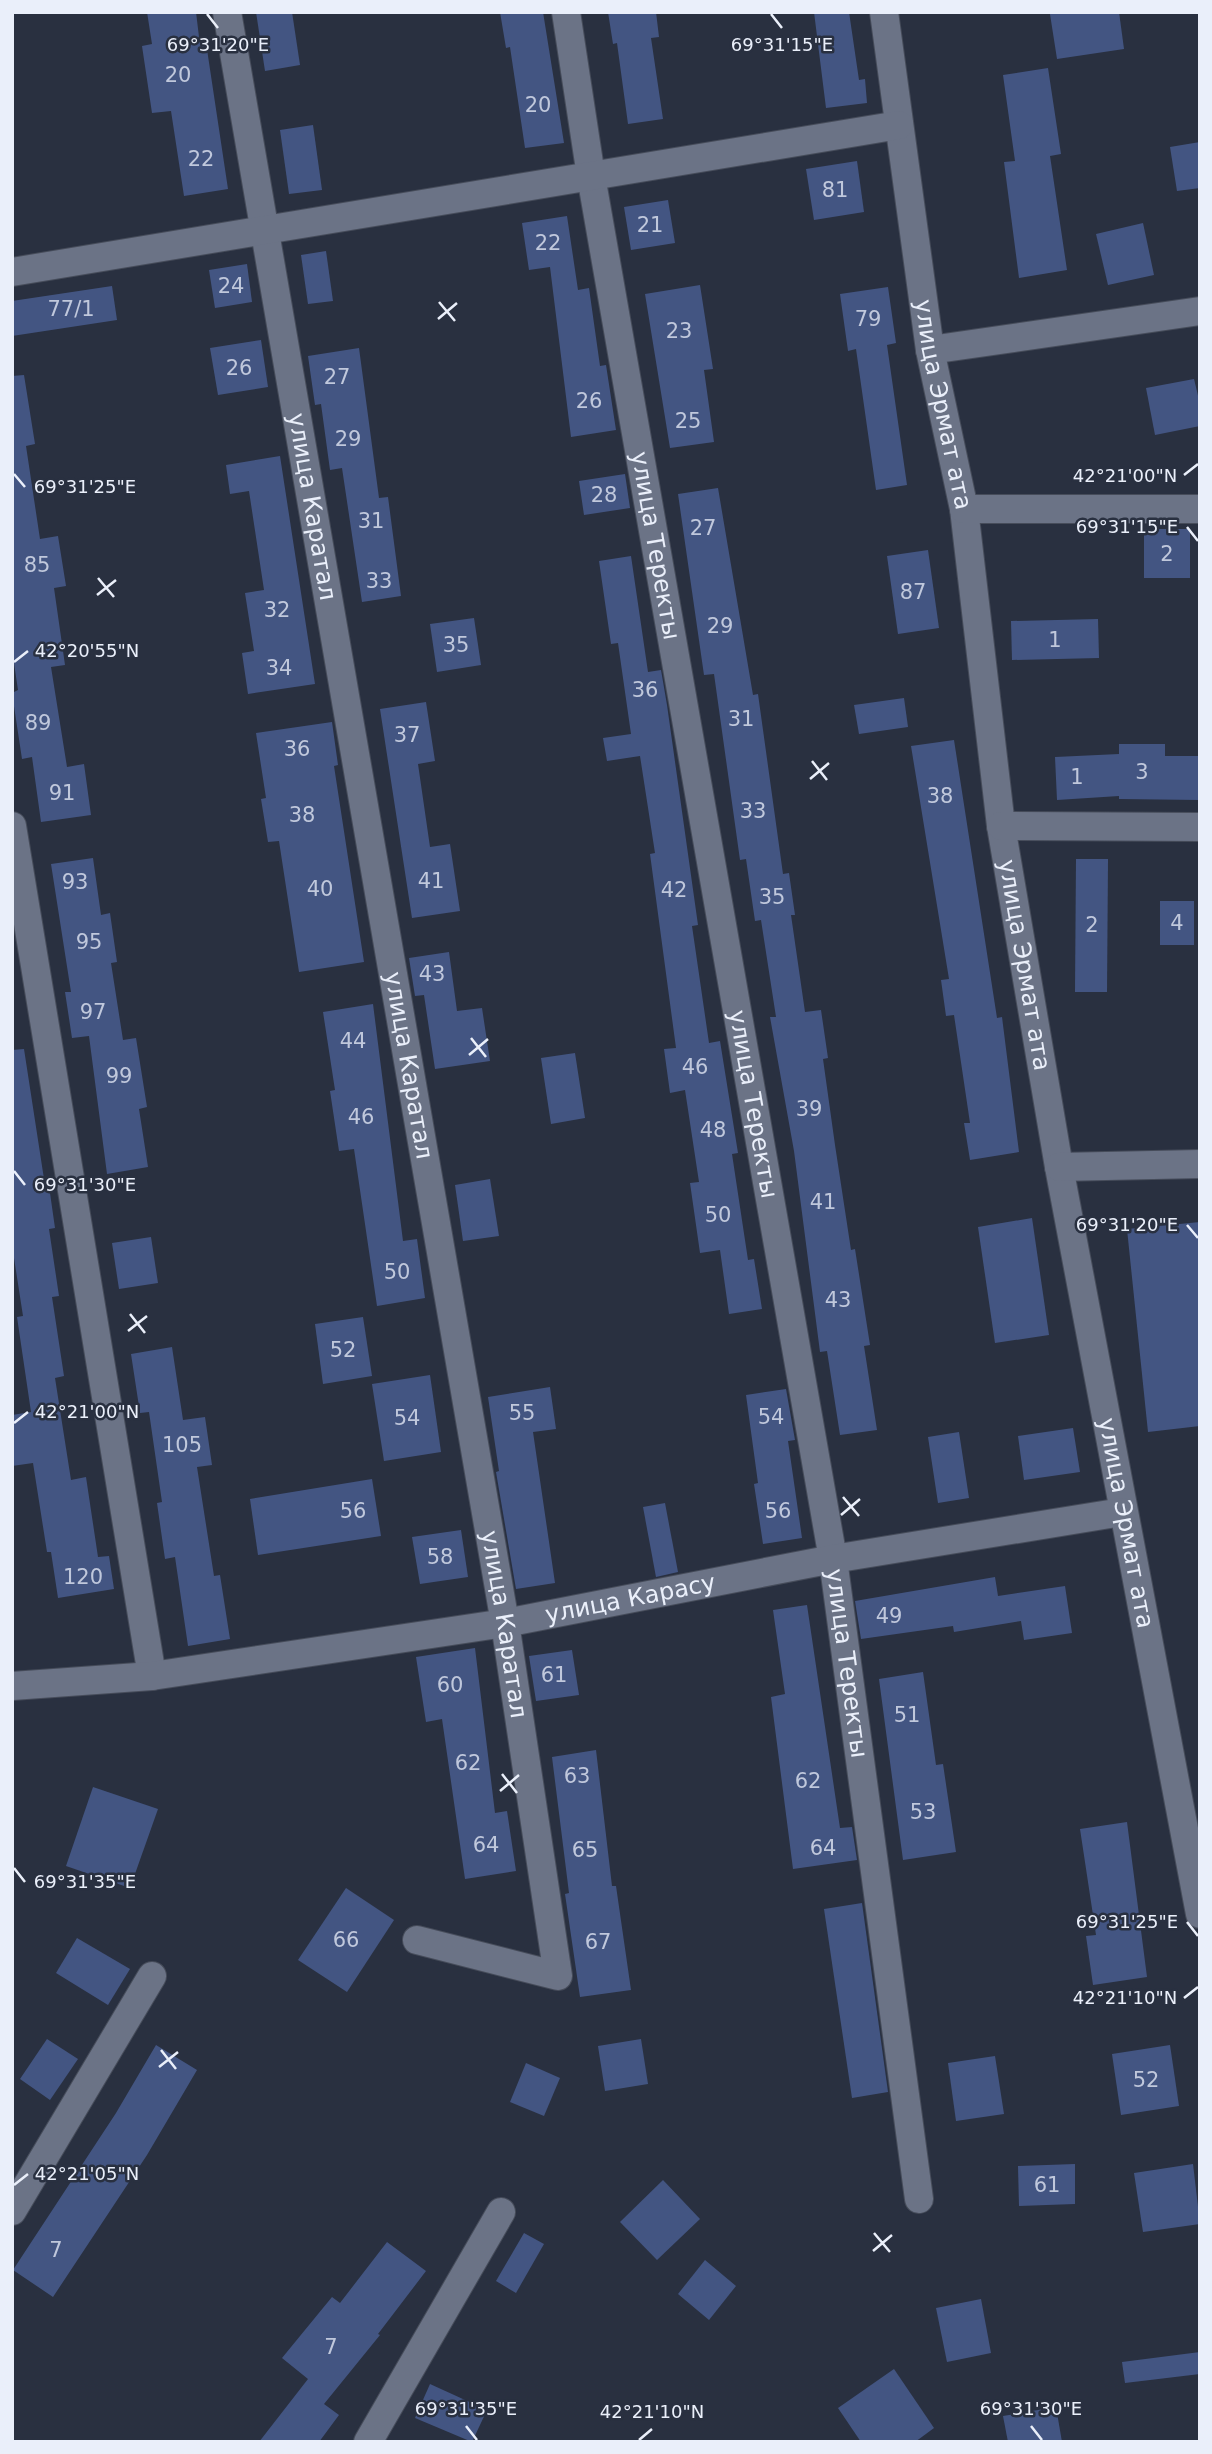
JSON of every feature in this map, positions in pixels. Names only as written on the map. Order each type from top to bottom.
[{"type":"street","name":"улица Каратал","points":[[228,12],[505,1623],[558,1976],[417,1940]]},
{"type":"street","name":"улица Теректы","points":[[566,12],[591,176],[833,1559],[919,2199]]},
{"type":"street","name":"улица Эрмат ата","points":[[884,12],[930,350],[964,509],[1002,826],[1059,1167],[1200,1914]]},
{"type":"street","points":[[12,272],[899,125]]},
{"type":"street","points":[[930,350],[1200,311]]},
{"type":"street","points":[[964,509],[1200,509]]},
{"type":"street","points":[[12,826],[152,1676]]},
{"type":"street","points":[[1002,826],[1200,827]]},
{"type":"street","points":[[1059,1167],[1200,1164]]},
{"type":"street","name":"улица Карасу","points":[[12,1686],[152,1676],[505,1623],[833,1559],[1122,1512]]},
{"type":"street","points":[[12,2211],[152,1976]]},
{"type":"street","points":[[368,2442],[501,2211]]},
{"type":"building","points":[[147,12],[196,12],[199,37],[205,36],[228,189],[184,196],[171,111],[152,113],[142,46],[152,44]]},
{"type":"building","points":[[256,12],[292,12],[300,65],[265,71]]},
{"type":"building","points":[[500,12],[543,12],[564,143],[525,148],[510,47],[506,48]]},
{"type":"building","points":[[608,12],[656,12],[659,37],[651,38],[663,119],[628,124],[617,43],[613,44]]},
{"type":"building","points":[[814,12],[849,12],[859,80],[865,79],[867,103],[826,108]]},
{"type":"building","points":[[1119,12],[1124,49],[1057,59],[1050,14]]},
{"type":"building","points":[[1048,68],[1061,154],[1050,156],[1067,270],[1019,278],[1004,162],[1015,161],[1003,75]]},
{"type":"building","points":[[313,125],[322,190],[289,194],[280,130]]},
{"type":"building","points":[[1200,142],[1200,188],[1177,191],[1170,147]]},
{"type":"building","points":[[857,161],[864,212],[814,220],[806,169]]},
{"type":"building","points":[[668,200],[675,243],[631,250],[624,207]]},
{"type":"building","points":[[567,216],[578,290],[589,288],[600,366],[606,365],[616,430],[571,437],[550,267],[529,270],[522,223]]},
{"type":"building","points":[[1143,223],[1154,275],[1108,285],[1096,234]]},
{"type":"building","points":[[326,251],[333,301],[308,304],[301,255]]},
{"type":"building","points":[[247,264],[252,302],[215,308],[209,270]]},
{"type":"building","points":[[700,285],[713,369],[704,370],[714,442],[670,448],[645,294]]},
{"type":"building","points":[[112,286],[117,320],[12,336],[12,301]]},
{"type":"building","points":[[888,287],[896,343],[887,345],[907,485],[876,490],[856,349],[848,351],[840,294]]},
{"type":"building","points":[[261,340],[268,387],[218,395],[210,348]]},
{"type":"building","points":[[359,348],[379,498],[388,497],[401,596],[362,602],[342,468],[330,470],[321,404],[315,405],[308,356]]},
{"type":"building","points":[[24,375],[35,444],[26,446],[40,539],[58,536],[66,586],[54,588],[65,665],[51,667],[67,767],[84,764],[91,815],[41,822],[32,757],[22,759],[12,693],[18,690],[12,650],[12,376]]},
{"type":"building","points":[[1194,379],[1200,404],[1200,426],[1155,435],[1146,388]]},
{"type":"building","points":[[280,456],[315,684],[248,694],[242,653],[254,651],[245,593],[264,590],[249,491],[230,494],[226,465]]},
{"type":"building","points":[[625,474],[630,508],[584,515],[579,481]]},
{"type":"building","points":[[718,488],[753,695],[758,694],[783,874],[789,873],[795,915],[791,915],[805,1012],[821,1010],[828,1058],[823,1059],[851,1250],[855,1249],[870,1345],[864,1346],[877,1430],[840,1435],[827,1351],[820,1352],[794,1151],[770,1017],[776,1017],[761,920],[755,921],[746,859],[740,860],[714,674],[704,675],[678,494]]},
{"type":"building","points":[[1144,529],[1190,529],[1190,578],[1144,578]]},
{"type":"building","points":[[928,550],[939,628],[898,634],[887,556]]},
{"type":"building","points":[[631,556],[648,672],[661,670],[698,925],[692,926],[709,1043],[720,1041],[738,1153],[732,1154],[748,1260],[754,1259],[762,1309],[729,1314],[720,1250],[700,1253],[690,1183],[699,1182],[685,1090],[670,1093],[664,1049],[676,1048],[650,854],[655,853],[640,756],[607,761],[603,738],[631,734],[618,643],[611,644],[599,561]]},
{"type":"building","points":[[474,618],[481,665],[437,672],[430,624]]},
{"type":"building","points":[[1098,619],[1099,658],[1012,660],[1011,621]]},
{"type":"building","points":[[904,698],[908,727],[859,734],[854,705]]},
{"type":"building","points":[[426,702],[435,761],[418,764],[430,847],[450,844],[460,911],[412,918],[380,709]]},
{"type":"building","points":[[332,722],[338,765],[334,766],[364,962],[299,972],[279,841],[268,842],[261,799],[266,798],[256,733]]},
{"type":"building","points":[[954,740],[997,1018],[1002,1017],[1019,1152],[970,1160],[964,1123],[970,1123],[954,1015],[946,1016],[941,980],[949,979],[911,746]]},
{"type":"building","points":[[1119,744],[1165,744],[1165,756],[1200,756],[1200,800],[1119,799],[1119,796],[1057,800],[1055,757],[1119,754]]},
{"type":"building","points":[[93,858],[101,915],[110,913],[117,962],[111,963],[123,1040],[136,1038],[147,1107],[139,1109],[148,1167],[107,1174],[89,1036],[72,1038],[65,992],[71,992],[51,864]]},
{"type":"building","points":[[1076,859],[1108,859],[1107,992],[1075,992]]},
{"type":"building","points":[[1160,901],[1194,901],[1194,945],[1160,945]]},
{"type":"building","points":[[449,952],[457,1011],[482,1008],[490,1061],[435,1069],[424,995],[415,996],[409,958]]},
{"type":"building","points":[[373,1004],[403,1241],[417,1239],[425,1298],[377,1306],[354,1149],[339,1151],[330,1091],[335,1090],[323,1012]]},
{"type":"building","points":[[24,1049],[44,1179],[48,1179],[55,1228],[49,1229],[59,1296],[52,1297],[64,1376],[55,1378],[71,1480],[86,1477],[98,1557],[109,1556],[114,1589],[58,1598],[51,1552],[47,1552],[33,1463],[12,1466],[12,1415],[31,1412],[17,1317],[23,1316],[12,1245],[12,1050]]},
{"type":"building","points":[[575,1053],[585,1118],[551,1124],[541,1058]]},
{"type":"building","points":[[490,1179],[499,1236],[463,1241],[455,1185]]},
{"type":"building","points":[[1032,1218],[1049,1335],[995,1343],[978,1227]]},
{"type":"building","points":[[1200,1222],[1200,1426],[1148,1432],[1127,1229]]},
{"type":"building","points":[[151,1237],[158,1283],[119,1289],[112,1243]]},
{"type":"building","points":[[363,1317],[372,1376],[323,1384],[315,1324]]},
{"type":"building","points":[[172,1347],[183,1420],[205,1417],[212,1465],[197,1467],[214,1576],[220,1575],[230,1639],[188,1646],[175,1557],[165,1559],[157,1503],[162,1502],[149,1412],[140,1413],[131,1354]]},
{"type":"building","points":[[430,1375],[441,1452],[384,1461],[372,1384]]},
{"type":"building","points":[[550,1387],[556,1429],[533,1432],[555,1583],[516,1589],[496,1472],[499,1471],[488,1397]]},
{"type":"building","points":[[786,1389],[795,1440],[788,1441],[802,1538],[763,1544],[754,1484],[758,1483],[746,1395]]},
{"type":"building","points":[[1073,1428],[1080,1472],[1024,1480],[1018,1436]]},
{"type":"building","points":[[959,1432],[969,1498],[938,1503],[928,1437]]},
{"type":"building","points":[[372,1479],[381,1536],[258,1555],[250,1499]]},
{"type":"building","points":[[665,1503],[678,1572],[656,1577],[643,1507]]},
{"type":"building","points":[[461,1530],[468,1577],[420,1584],[412,1537]]},
{"type":"building","points":[[995,1577],[998,1596],[1065,1586],[1072,1633],[1024,1640],[1021,1621],[954,1632],[953,1626],[861,1639],[855,1601]]},
{"type":"building","points":[[807,1605],[840,1828],[852,1827],[857,1860],[793,1869],[771,1697],[785,1694],[773,1610]]},
{"type":"building","points":[[475,1648],[495,1813],[507,1811],[516,1871],[465,1879],[442,1719],[426,1722],[416,1657]]},
{"type":"building","points":[[572,1650],[579,1695],[536,1701],[529,1656]]},
{"type":"building","points":[[923,1672],[936,1765],[943,1764],[956,1852],[903,1860],[879,1679]]},
{"type":"building","points":[[596,1750],[612,1886],[616,1886],[631,1990],[580,1997],[565,1894],[569,1893],[552,1757]]},
{"type":"building","points":[[93,1787],[158,1809],[130,1888],[66,1866]]},
{"type":"building","points":[[1127,1822],[1147,1977],[1093,1985],[1086,1936],[1096,1935],[1080,1829]]},
{"type":"building","points":[[346,1888],[394,1920],[347,1992],[298,1960]]},
{"type":"building","points":[[862,1903],[888,2092],[852,2098],[824,1909]]},
{"type":"building","points":[[77,1938],[130,1969],[108,2005],[56,1973]]},
{"type":"building","points":[[47,2039],[78,2059],[50,2100],[20,2079]]},
{"type":"building","points":[[641,2039],[648,2084],[605,2091],[598,2046]]},
{"type":"building","points":[[156,2045],[197,2070],[147,2155],[53,2297],[13,2270],[116,2113]]},
{"type":"building","points":[[1170,2045],[1179,2106],[1121,2115],[1112,2054]]},
{"type":"building","points":[[995,2056],[1004,2114],[956,2121],[948,2063]]},
{"type":"building","points":[[526,2063],[560,2078],[544,2116],[510,2102]]},
{"type":"building","points":[[1075,2164],[1075,2204],[1019,2206],[1018,2166]]},
{"type":"building","points":[[1193,2164],[1200,2224],[1143,2232],[1134,2173]]},
{"type":"building","points":[[663,2180],[700,2219],[657,2260],[620,2222]]},
{"type":"building","points":[[524,2233],[544,2244],[516,2293],[496,2281]]},
{"type":"building","points":[[387,2242],[426,2271],[378,2334],[380,2335],[324,2404],[339,2415],[319,2442],[259,2442],[308,2379],[282,2358],[332,2297],[340,2303]]},
{"type":"building","points":[[705,2260],[736,2286],[709,2320],[678,2294]]},
{"type":"building","points":[[981,2299],[991,2353],[947,2362],[936,2308]]},
{"type":"building","points":[[1200,2352],[1200,2374],[1125,2383],[1122,2362]]},
{"type":"building","points":[[894,2369],[934,2428],[915,2442],[861,2442],[838,2408]]},
{"type":"building","points":[[430,2384],[487,2410],[472,2442],[415,2418]]},
{"type":"building","points":[[1056,2407],[1062,2442],[1008,2442],[1003,2416]]}]
